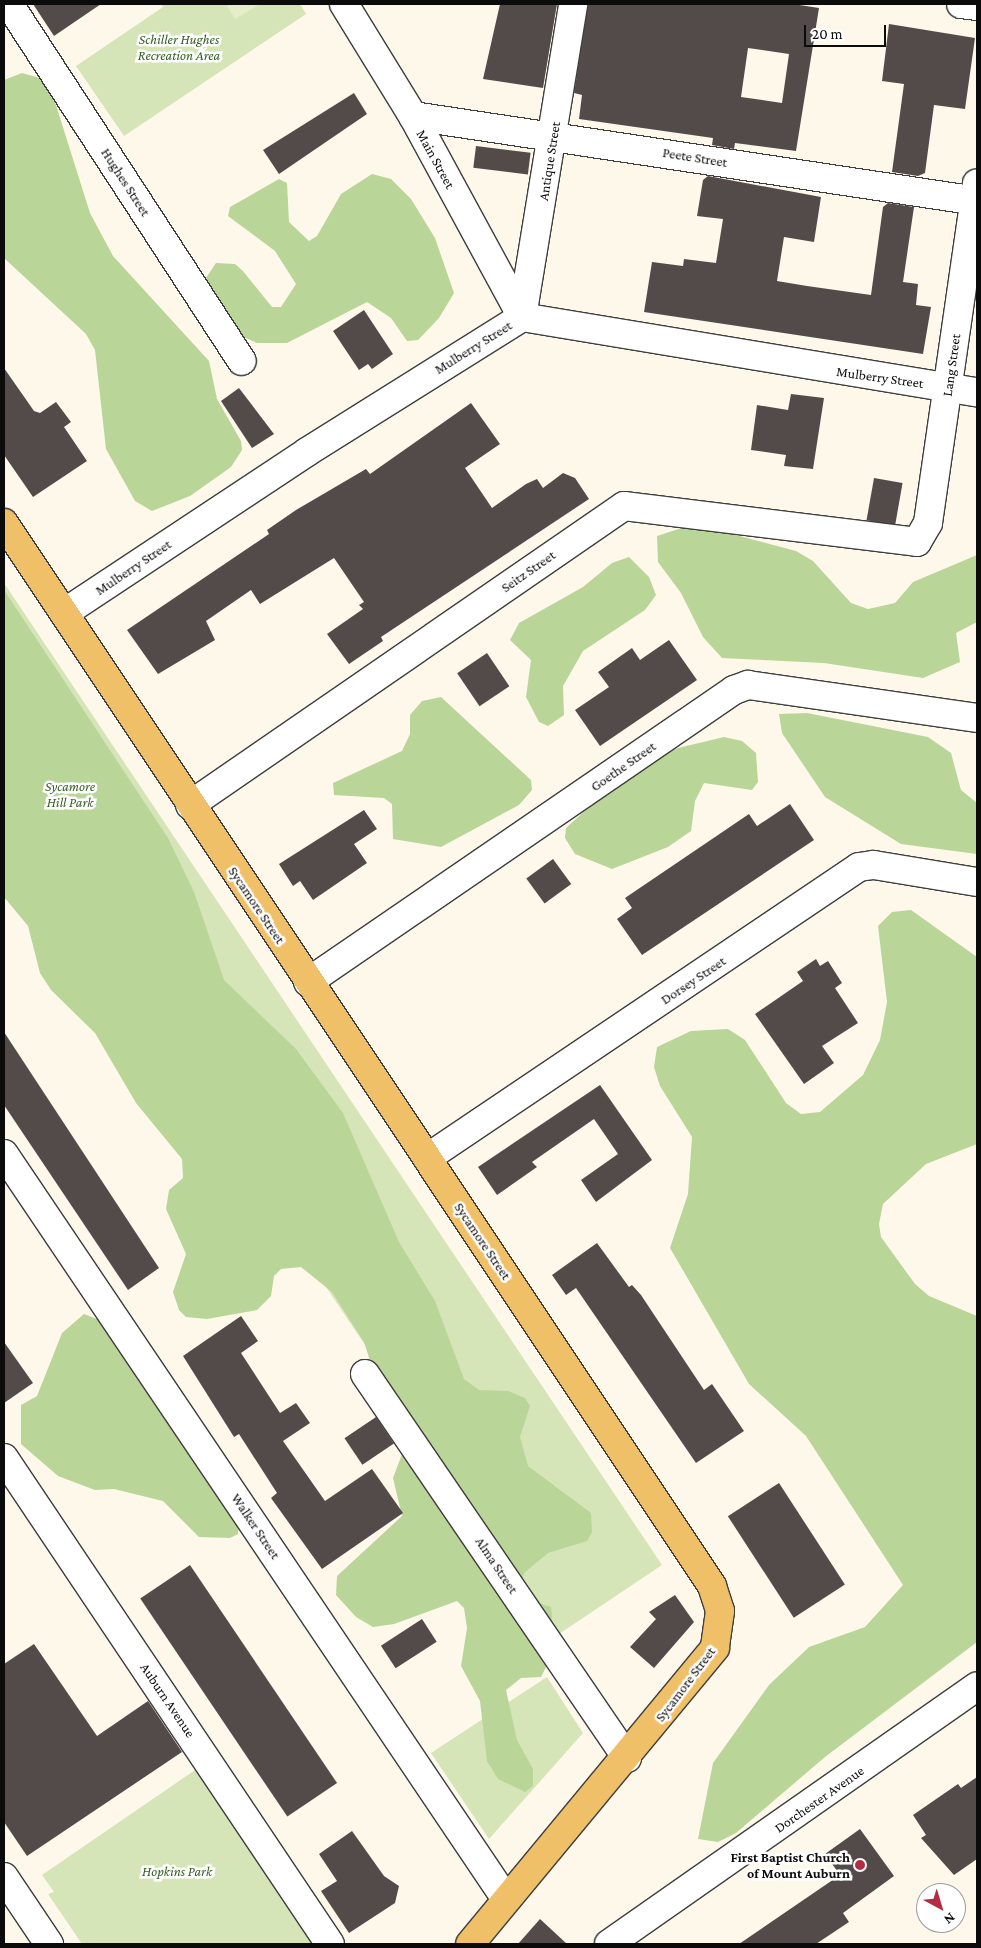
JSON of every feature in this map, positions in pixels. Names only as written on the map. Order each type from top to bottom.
[{"type":"main road","name":"Sycamore Street","points":[[4,524],[712,1586],[720,1619],[714,1648],[628,1758],[506,1899],[470,1944]]},
{"type":"street","name":"Hughes Street","points":[[9,4],[242,361]]},
{"type":"street","name":"Main Street","points":[[344,4],[413,116],[522,317]]},
{"type":"street","name":"Antique Street","points":[[522,317],[554,136],[573,4]]},
{"type":"street","points":[[961,4],[977,6]]},
{"type":"street","name":"Peete Street","points":[[413,116],[976,195]]},
{"type":"street","name":"Lang Street","points":[[917,542],[928,523],[976,195]]},
{"type":"street","name":"Mulberry Street","points":[[64,614],[307,452],[522,317],[977,392]]},
{"type":"street","name":"Seitz Street","points":[[190,805],[624,506],[917,542]]},
{"type":"street","name":"Goethe Street","points":[[308,982],[734,690],[748,685],[977,718]]},
{"type":"street","name":"Dorsey Street","points":[[427,1158],[860,867],[874,865],[977,882]]},
{"type":"street","name":"Walker Street","points":[[4,1154],[506,1899]]},
{"type":"street","name":"Alma Street","points":[[365,1374],[628,1758]]},
{"type":"street","name":"Auburn Avenue","points":[[4,1458],[330,1944]]},
{"type":"street","name":"Dorchester Avenue","points":[[609,1944],[977,1686]]},
{"type":"street","points":[[4,1877],[49,1944]]},
{"type":"green space","name":"Schiller Hughes Recreation Area","points":[[161,4],[300,4],[306,14],[124,136],[76,66],[163,7]]},
{"type":"green space","points":[[226,4],[260,4],[235,19]]},
{"type":"green space","points":[[22,73],[40,78],[55,102],[90,213],[113,256],[209,361],[217,399],[241,441],[242,450],[231,467],[190,496],[152,511],[135,501],[106,449],[95,350],[86,334],[4,258],[4,80]]},
{"type":"green space","points":[[372,174],[391,179],[411,199],[435,238],[454,293],[439,318],[418,340],[407,341],[391,318],[367,302],[287,343],[257,343],[239,335],[208,288],[206,278],[216,263],[235,264],[272,307],[281,307],[296,284],[275,251],[228,216],[230,207],[279,179],[287,183],[289,222],[309,241],[317,236],[341,194]]},
{"type":"green space","points":[[694,524],[796,551],[813,561],[851,603],[868,609],[895,603],[913,582],[977,555],[977,622],[956,633],[960,662],[923,678],[824,663],[722,658],[703,637],[681,593],[658,562],[657,536]]},
{"type":"green space","points":[[629,557],[649,577],[656,595],[645,610],[583,651],[563,686],[564,715],[548,726],[539,722],[526,697],[531,660],[510,640],[519,623],[583,587],[612,563]]},
{"type":"green space","name":"Sycamore Hill Park","points":[[4,583],[662,1565],[559,1634],[4,807]]},
{"type":"green space","name":"Sycamore Hill Park","points":[[4,590],[168,838],[194,892],[224,980],[296,1049],[343,1113],[399,1242],[435,1301],[464,1379],[479,1390],[508,1391],[525,1398],[530,1406],[520,1437],[528,1466],[591,1513],[592,1532],[587,1541],[548,1553],[524,1573],[522,1582],[541,1604],[551,1607],[552,1617],[542,1648],[546,1667],[541,1677],[521,1678],[506,1690],[517,1740],[533,1769],[533,1786],[525,1792],[498,1779],[487,1761],[480,1701],[461,1666],[467,1628],[464,1608],[457,1601],[394,1624],[373,1627],[356,1617],[336,1595],[337,1576],[402,1516],[393,1478],[407,1441],[379,1389],[364,1342],[332,1292],[301,1267],[281,1269],[274,1276],[271,1296],[257,1310],[207,1319],[186,1317],[179,1310],[173,1292],[186,1254],[166,1209],[169,1190],[183,1178],[182,1159],[136,1103],[95,1033],[51,990],[40,973],[28,926],[4,897]]},
{"type":"green space","points":[[441,697],[531,780],[532,790],[519,805],[441,847],[393,839],[392,804],[384,798],[334,795],[333,783],[402,751],[410,734],[410,715],[422,701]]},
{"type":"green space","points":[[807,713],[928,737],[951,753],[961,790],[977,803],[977,854],[901,844],[825,797],[782,733],[779,714]]},
{"type":"green space","points":[[724,737],[742,741],[756,753],[758,782],[752,790],[704,783],[695,801],[691,831],[668,847],[612,869],[575,854],[565,838],[566,828],[627,772],[678,748]]},
{"type":"green space","points":[[911,910],[977,957],[977,1144],[926,1164],[883,1204],[879,1224],[881,1237],[915,1284],[929,1296],[977,1316],[977,1642],[825,1757],[736,1833],[718,1842],[698,1839],[713,1763],[769,1685],[809,1647],[865,1627],[903,1585],[806,1436],[749,1384],[670,1248],[688,1194],[692,1137],[660,1086],[654,1067],[657,1047],[691,1031],[728,1029],[745,1040],[786,1103],[801,1114],[820,1112],[863,1075],[880,1040],[887,1002],[878,926],[892,912]]},
{"type":"green space","points":[[84,1314],[102,1321],[239,1524],[238,1534],[230,1538],[199,1537],[163,1501],[114,1489],[95,1490],[58,1476],[21,1444],[21,1405],[37,1396],[62,1333]]},
{"type":"green space","points":[[547,1677],[583,1733],[489,1839],[431,1753]]},
{"type":"green space","name":"Hopkins Park","points":[[198,1768],[316,1944],[82,1944],[48,1894],[54,1892],[42,1875]]},
{"type":"building","points":[[33,4],[101,4],[54,36]]},
{"type":"building","points":[[500,4],[557,4],[543,88],[483,79]]},
{"type":"building","points":[[588,4],[793,4],[819,8],[796,151],[735,143],[734,149],[712,145],[713,138],[579,119],[582,95],[574,93]],"holes":[[[748,48],[789,54],[782,103],[741,97]]]},
{"type":"building","points":[[889,24],[975,38],[965,109],[934,105],[925,173],[918,176],[892,172],[904,84],[882,81]]},
{"type":"building","points":[[354,93],[367,114],[279,174],[263,150]]},
{"type":"building","points":[[476,146],[531,153],[528,175],[473,168]]},
{"type":"building","points":[[708,176],[821,197],[814,242],[784,237],[777,281],[807,286],[871,295],[883,207],[888,203],[914,207],[903,282],[918,284],[916,305],[931,307],[923,354],[644,312],[652,262],[683,266],[684,259],[716,263],[723,219],[697,216],[703,180]]},
{"type":"building","points":[[364,310],[393,354],[372,369],[368,364],[359,370],[333,331]]},
{"type":"building","points":[[4,368],[34,411],[40,413],[56,402],[71,422],[64,427],[87,461],[33,497],[4,455]]},
{"type":"building","points":[[239,388],[274,434],[252,448],[221,401]]},
{"type":"building","points":[[791,394],[824,398],[813,469],[784,466],[786,455],[751,450],[757,405],[788,410]]},
{"type":"building","points":[[471,403],[500,444],[465,468],[492,508],[526,484],[537,479],[543,488],[563,473],[575,478],[589,499],[381,637],[383,641],[349,664],[327,634],[363,609],[359,605],[364,602],[334,558],[260,604],[251,590],[206,621],[215,640],[158,674],[127,630],[269,534],[267,530],[296,510],[366,469],[370,474]]},
{"type":"building","points":[[874,478],[903,483],[895,525],[867,520]]},
{"type":"building","points":[[669,640],[697,680],[600,746],[575,710],[609,687],[598,672],[632,648],[640,660]]},
{"type":"building","points":[[487,653],[509,686],[480,706],[457,673]]},
{"type":"building","points":[[790,804],[814,840],[642,955],[617,919],[632,908],[625,898],[749,814],[757,826]]},
{"type":"building","points":[[364,810],[377,829],[354,844],[367,863],[313,900],[300,881],[293,886],[279,864]]},
{"type":"building","points":[[553,859],[571,884],[545,903],[526,878]]},
{"type":"building","points":[[816,959],[820,966],[828,961],[842,983],[835,988],[858,1023],[822,1046],[834,1063],[804,1084],[755,1014],[803,981],[797,972]]},
{"type":"building","points":[[4,1032],[159,1268],[128,1290],[4,1105]]},
{"type":"building","points":[[600,1085],[652,1160],[596,1202],[581,1180],[618,1154],[594,1119],[532,1162],[537,1167],[497,1195],[478,1167]]},
{"type":"building","points":[[597,1243],[629,1287],[632,1285],[641,1295],[704,1390],[712,1384],[744,1431],[696,1463],[576,1288],[566,1295],[552,1275]]},
{"type":"building","points":[[241,1316],[258,1341],[241,1353],[280,1413],[296,1403],[310,1423],[283,1441],[325,1501],[372,1469],[403,1513],[322,1569],[271,1498],[277,1493],[239,1434],[234,1437],[183,1356]]},
{"type":"building","points":[[4,1342],[33,1383],[4,1403]]},
{"type":"building","points":[[376,1417],[394,1444],[362,1465],[344,1438]]},
{"type":"building","points":[[779,1483],[845,1584],[794,1618],[728,1516]]},
{"type":"building","points":[[190,1565],[337,1783],[287,1817],[140,1599]]},
{"type":"building","points":[[675,1595],[694,1622],[654,1668],[630,1647],[656,1619],[649,1612]]},
{"type":"building","points":[[422,1619],[437,1642],[396,1668],[381,1646]]},
{"type":"building","points":[[34,1644],[97,1736],[148,1701],[182,1752],[27,1856],[4,1822],[4,1664]]},
{"type":"building","points":[[977,1777],[977,1859],[954,1875],[921,1838],[926,1835],[913,1815],[958,1784],[961,1788]]},
{"type":"building","points":[[860,1829],[894,1876],[843,1913],[849,1922],[816,1944],[739,1944],[840,1875],[825,1854]]},
{"type":"building","points":[[352,1831],[384,1876],[399,1886],[395,1903],[349,1933],[321,1891],[337,1881],[319,1854]]},
{"type":"building","points":[[540,1919],[567,1944],[518,1944]]},
{"type":"place","name":"First Baptist Church of Mount Auburn","points":[[860,1865]]}]
